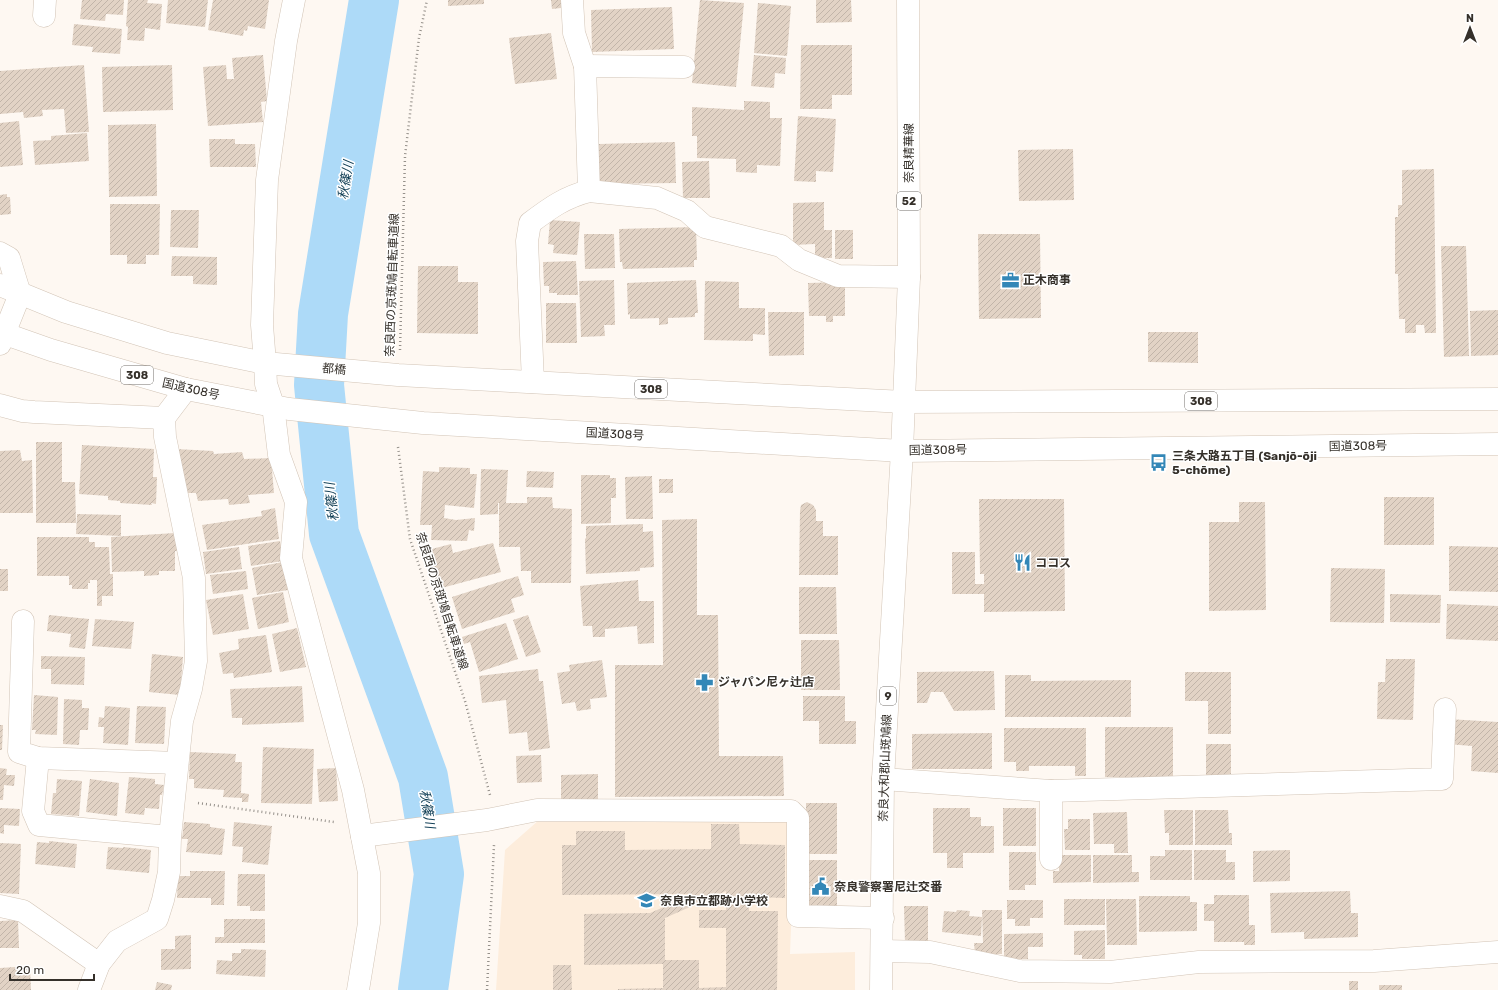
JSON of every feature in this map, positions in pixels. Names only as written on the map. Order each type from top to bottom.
[{"type":"main road","points":[[294,0],[286,40],[267,180],[262,325],[273,363],[266,384],[281,407],[280,455],[296,502],[291,558],[364,832],[369,874],[369,916],[358,990]]},
{"type":"main road","points":[[572,0],[574,33],[585,66],[590,191]]},
{"type":"main road","name":"奈良精華線","points":[[904,402],[909,277],[908,0]]},
{"type":"main road","points":[[585,66],[684,67]]},
{"type":"main road","points":[[533,382],[527,241],[530,223],[558,202],[575,194],[590,191],[657,198],[687,210],[705,227],[781,246],[799,260],[838,276],[909,277]]},
{"type":"main road","points":[[0,253],[9,258],[20,294]]},
{"type":"main road","name":"308","points":[[0,286],[66,312],[167,343],[273,363]]},
{"type":"main road","name":"国道308号","points":[[20,294],[1,336],[186,389],[281,407]]},
{"type":"main road","name":"都橋","points":[[273,363],[393,374]]},
{"type":"main road","name":"308","points":[[393,374],[904,402],[1498,400]]},
{"type":"main road","points":[[89,990],[99,964],[117,941],[157,919],[169,872],[170,837],[182,721],[191,689],[196,661],[194,578],[165,437],[164,418],[186,389]]},
{"type":"main road","name":"奈良大和郡山斑鳩線","points":[[881,990],[883,918],[883,778],[904,402]]},
{"type":"main road","points":[[0,405],[22,411],[34,412],[164,418]]},
{"type":"main road","name":"308","points":[[281,407],[389,420]]},
{"type":"main road","name":"国道308号","points":[[389,420],[902,450],[1498,444]]},
{"type":"main road","points":[[23,620],[19,752],[38,758],[177,763]]},
{"type":"main road","points":[[883,778],[1051,792],[1442,779],[1445,710]]},
{"type":"main road","points":[[38,758],[33,811],[39,825],[170,837]]},
{"type":"main road","points":[[1051,792],[1051,859]]},
{"type":"main road","points":[[364,832],[491,819],[537,810],[791,811],[798,818],[798,916],[883,918]]},
{"type":"main road","points":[[0,906],[23,912],[99,964]]},
{"type":"main road","points":[[882,951],[930,952],[1020,971],[1102,972],[1199,962],[1374,961],[1498,952]]},
{"type":"path","name":"奈良西の京斑鳩自転車道線","points":[[393,374],[401,344],[405,156],[419,38],[427,0]]},
{"type":"path","name":"奈良西の京斑鳩自転車道線","points":[[389,420],[398,450],[410,538],[466,701],[491,819],[487,990]]},
{"type":"path","points":[[174,799],[364,832]]},
{"type":"shaded area","name":"奈良市立都跡小学校","points":[[547,813],[795,819],[790,954],[855,952],[855,990],[496,990],[505,850]]},
{"type":"building","points":[[82,0],[124,0],[123,15],[106,14],[105,21],[80,19]]},
{"type":"building","points":[[128,0],[148,0],[147,3],[162,4],[160,30],[145,28],[144,41],[127,40],[128,27],[126,26]]},
{"type":"building","points":[[168,0],[208,0],[205,27],[166,23]]},
{"type":"building","points":[[213,0],[269,0],[265,29],[248,26],[247,31],[244,30],[243,36],[208,30]]},
{"type":"building","points":[[448,0],[484,0],[484,4],[448,6]]},
{"type":"building","points":[[551,0],[569,0],[570,7],[552,9]]},
{"type":"building","points":[[700,0],[744,3],[736,87],[692,83]]},
{"type":"building","points":[[816,0],[851,0],[852,22],[816,23]]},
{"type":"building","points":[[758,3],[791,6],[787,56],[754,53]]},
{"type":"building","points":[[672,7],[674,49],[592,52],[591,10]]},
{"type":"building","points":[[74,24],[122,29],[120,54],[92,52],[93,47],[72,45]]},
{"type":"building","points":[[551,33],[557,79],[515,84],[509,38]]},
{"type":"building","points":[[801,45],[852,45],[852,95],[832,95],[832,109],[800,109]]},
{"type":"building","points":[[263,55],[267,101],[261,102],[263,122],[208,126],[203,67],[226,65],[227,79],[234,79],[232,58]]},
{"type":"building","points":[[754,55],[786,58],[785,74],[775,73],[774,88],[751,86]]},
{"type":"building","points":[[84,65],[89,132],[66,133],[64,109],[42,110],[43,116],[24,118],[23,112],[0,114],[0,71]]},
{"type":"building","points":[[172,65],[173,110],[103,112],[102,67]]},
{"type":"building","points":[[744,101],[770,102],[770,118],[782,118],[780,166],[757,165],[757,173],[736,172],[736,159],[697,158],[697,136],[692,136],[692,107],[744,110]]},
{"type":"building","points":[[798,116],[836,119],[833,172],[816,171],[816,182],[794,181]]},
{"type":"building","points":[[19,121],[23,165],[0,167],[0,123]]},
{"type":"building","points":[[156,124],[157,196],[109,197],[108,125]]},
{"type":"building","points":[[87,133],[89,161],[35,165],[33,141],[51,140],[51,136]]},
{"type":"building","points":[[209,139],[235,139],[235,144],[255,144],[256,167],[210,167]]},
{"type":"building","points":[[675,142],[676,183],[599,184],[599,144]]},
{"type":"building","points":[[1073,149],[1074,200],[1019,201],[1018,150]]},
{"type":"building","points":[[709,161],[710,198],[683,198],[682,162]]},
{"type":"building","points":[[1434,169],[1436,333],[1425,333],[1424,325],[1416,325],[1416,333],[1405,333],[1405,319],[1399,319],[1398,274],[1395,274],[1395,217],[1398,217],[1398,205],[1402,205],[1402,170]]},
{"type":"building","points":[[7,194],[7,197],[10,197],[11,214],[0,215],[0,195]]},
{"type":"building","points":[[824,202],[824,230],[832,230],[832,258],[815,258],[815,244],[793,245],[793,203]]},
{"type":"building","points":[[110,204],[160,204],[159,255],[146,255],[146,264],[127,264],[127,255],[110,255]]},
{"type":"building","points":[[171,210],[199,210],[198,248],[170,247]]},
{"type":"building","points":[[550,220],[580,222],[577,255],[553,253],[554,245],[548,244]]},
{"type":"building","points":[[696,227],[697,260],[694,260],[694,267],[623,269],[622,262],[620,262],[619,229]]},
{"type":"building","points":[[835,230],[853,230],[853,259],[835,259]]},
{"type":"building","points":[[584,234],[614,234],[615,268],[585,269]]},
{"type":"building","points":[[978,234],[1040,234],[1041,318],[979,319]]},
{"type":"building","points":[[1441,246],[1466,246],[1469,356],[1444,357]]},
{"type":"building","points":[[172,256],[217,257],[217,285],[193,284],[193,276],[171,276]]},
{"type":"building","points":[[576,261],[578,295],[557,295],[557,293],[549,293],[549,286],[544,286],[543,262]]},
{"type":"building","points":[[418,266],[458,266],[458,282],[478,282],[478,334],[417,333]]},
{"type":"building","points":[[614,280],[615,325],[604,325],[605,336],[581,337],[579,281]]},
{"type":"building","points":[[696,280],[698,313],[695,313],[695,317],[668,318],[668,324],[659,325],[659,318],[630,319],[630,314],[628,315],[627,283]]},
{"type":"building","points":[[705,281],[739,282],[739,308],[765,308],[765,335],[753,334],[753,341],[704,340]]},
{"type":"building","points":[[845,282],[845,316],[833,316],[833,322],[826,322],[826,316],[809,316],[808,283]]},
{"type":"building","points":[[546,303],[576,303],[577,343],[546,343]]},
{"type":"building","points":[[1498,310],[1498,355],[1471,356],[1470,311]]},
{"type":"building","points":[[768,312],[804,312],[804,355],[769,356]]},
{"type":"building","points":[[1148,332],[1198,332],[1198,363],[1148,362]]},
{"type":"building","points":[[36,442],[62,442],[62,482],[75,482],[76,523],[36,523]]},
{"type":"building","points":[[82,445],[154,449],[153,477],[157,477],[156,504],[120,503],[120,501],[108,500],[108,496],[79,494]]},
{"type":"building","points":[[176,449],[213,451],[214,454],[242,452],[244,459],[271,458],[274,493],[248,495],[250,503],[229,505],[228,499],[198,501],[196,493],[185,493]]},
{"type":"building","points":[[20,450],[22,461],[32,460],[33,513],[0,513],[0,451]]},
{"type":"building","points":[[439,467],[470,468],[470,474],[477,474],[474,508],[445,505],[444,518],[456,520],[475,518],[474,531],[469,530],[467,541],[431,540],[432,525],[420,525],[423,471],[439,472]]},
{"type":"building","points":[[481,469],[508,470],[506,503],[527,503],[527,497],[552,497],[553,508],[572,509],[571,583],[531,583],[531,571],[521,571],[520,547],[499,547],[499,503],[498,514],[480,515]]},
{"type":"building","points":[[527,471],[554,472],[553,488],[526,487]]},
{"type":"building","points":[[581,475],[610,475],[610,478],[616,478],[616,498],[611,498],[611,523],[581,524]]},
{"type":"building","points":[[652,476],[653,519],[626,519],[625,477]]},
{"type":"building","points":[[659,479],[673,479],[673,493],[659,493]]},
{"type":"building","points":[[1384,497],[1434,497],[1434,545],[1384,545]]},
{"type":"building","name":"ココス","points":[[979,499],[1064,499],[1065,611],[984,612],[984,594],[952,594],[952,552],[975,552],[975,584],[984,584],[984,574],[980,574]]},
{"type":"building","points":[[807,502],[813,505],[816,510],[816,521],[823,521],[823,536],[838,536],[838,575],[799,575],[800,511],[801,505]]},
{"type":"building","points":[[1239,502],[1265,502],[1266,610],[1209,611],[1209,522],[1239,522]]},
{"type":"building","points":[[275,508],[279,539],[207,550],[202,525],[262,516],[261,511]]},
{"type":"building","points":[[77,514],[121,515],[121,536],[76,534]]},
{"type":"building","points":[[697,519],[697,615],[718,615],[719,756],[783,756],[784,796],[615,797],[615,665],[663,665],[662,520]]},
{"type":"building","points":[[643,524],[643,532],[653,531],[654,567],[640,568],[640,571],[586,574],[586,526]]},
{"type":"building","points":[[175,533],[178,551],[175,551],[175,571],[159,571],[159,575],[144,576],[144,571],[112,572],[111,537]]},
{"type":"building","points":[[37,537],[89,537],[89,542],[95,542],[95,547],[109,547],[110,574],[113,574],[113,596],[102,596],[102,606],[97,606],[97,580],[90,580],[90,583],[88,583],[88,589],[72,589],[72,585],[69,585],[69,576],[37,576]]},
{"type":"building","points":[[280,541],[283,561],[251,566],[248,546]]},
{"type":"building","points":[[493,543],[501,572],[438,589],[428,550],[451,544],[453,553]]},
{"type":"building","points":[[1449,546],[1498,547],[1498,592],[1449,591]]},
{"type":"building","points":[[239,547],[242,569],[206,574],[203,552]]},
{"type":"building","points":[[283,562],[288,590],[257,595],[252,568]]},
{"type":"building","points":[[1331,568],[1385,569],[1384,623],[1330,622]]},
{"type":"building","points":[[0,569],[8,569],[8,591],[0,591]]},
{"type":"building","points":[[246,571],[248,589],[213,594],[210,575]]},
{"type":"building","points":[[518,576],[524,595],[511,599],[515,612],[462,629],[452,597]]},
{"type":"building","points":[[638,580],[639,601],[654,601],[654,643],[638,644],[637,626],[605,629],[605,637],[593,637],[592,626],[583,626],[580,586]]},
{"type":"building","points":[[799,587],[836,587],[837,634],[799,634]]},
{"type":"building","points":[[283,592],[289,622],[258,629],[252,598]]},
{"type":"building","points":[[243,594],[249,629],[213,635],[206,600]]},
{"type":"building","points":[[1390,594],[1441,595],[1440,623],[1390,622]]},
{"type":"building","points":[[1447,604],[1498,606],[1498,641],[1446,639]]},
{"type":"building","points":[[49,615],[89,619],[85,649],[69,647],[71,634],[47,631]]},
{"type":"building","points":[[528,615],[541,652],[526,657],[513,620]]},
{"type":"building","points":[[95,619],[134,622],[131,649],[92,646]]},
{"type":"building","points":[[506,623],[518,659],[479,672],[470,642],[464,644],[462,637]]},
{"type":"building","points":[[297,628],[306,667],[280,672],[272,634]]},
{"type":"building","points":[[266,635],[272,672],[234,678],[233,673],[223,674],[219,653],[239,649],[238,639]]},
{"type":"building","points":[[801,640],[839,640],[840,690],[801,690]]},
{"type":"building","points":[[152,654],[183,657],[180,695],[149,692]]},
{"type":"building","points":[[41,656],[85,657],[84,685],[51,684],[51,669],[41,669]]},
{"type":"building","points":[[1386,659],[1415,659],[1413,720],[1377,719],[1378,682],[1385,682]]},
{"type":"building","points":[[602,660],[607,697],[590,699],[591,709],[577,711],[575,702],[562,704],[557,673],[570,671],[569,665]]},
{"type":"building","points":[[538,669],[539,681],[543,681],[550,748],[529,751],[527,732],[509,734],[506,700],[482,703],[479,676]]},
{"type":"building","points":[[994,671],[995,710],[954,711],[943,692],[931,692],[927,703],[917,703],[917,672]]},
{"type":"building","points":[[1185,672],[1231,672],[1231,734],[1208,734],[1208,701],[1185,701]]},
{"type":"building","points":[[1005,675],[1031,675],[1031,681],[1131,680],[1131,717],[1005,717]]},
{"type":"building","points":[[302,686],[304,722],[242,725],[242,718],[232,718],[230,689]]},
{"type":"building","points":[[34,695],[58,697],[57,735],[35,734],[36,730],[32,730]]},
{"type":"building","points":[[803,696],[845,696],[845,721],[856,721],[856,744],[819,744],[819,721],[803,721]]},
{"type":"building","points":[[64,699],[82,700],[82,708],[89,708],[88,730],[80,730],[79,745],[63,744]]},
{"type":"building","points":[[105,706],[130,708],[128,745],[103,743],[104,727],[98,727],[99,717],[104,718]]},
{"type":"building","points":[[137,706],[166,707],[164,744],[135,743]]},
{"type":"building","points":[[1448,719],[1498,722],[1498,773],[1471,771],[1472,746],[1447,744]]},
{"type":"building","points":[[0,725],[3,725],[2,750],[0,750]]},
{"type":"building","points":[[1105,727],[1173,727],[1173,777],[1105,777]]},
{"type":"building","points":[[1004,728],[1086,728],[1086,776],[1075,776],[1075,766],[1029,766],[1029,771],[1016,771],[1016,762],[1004,762]]},
{"type":"building","points":[[992,733],[992,769],[912,769],[912,734]]},
{"type":"building","points":[[1206,744],[1231,744],[1231,778],[1206,778]]},
{"type":"building","points":[[263,747],[314,749],[312,804],[261,803]]},
{"type":"building","points":[[190,752],[236,754],[235,762],[242,762],[241,793],[249,794],[248,802],[242,802],[242,798],[223,797],[224,790],[194,788],[194,779],[189,779]]},
{"type":"building","points":[[541,755],[542,782],[517,783],[516,756]]},
{"type":"building","points":[[0,768],[7,769],[6,775],[15,775],[14,786],[4,785],[3,800],[0,800]]},
{"type":"building","points":[[336,768],[338,801],[319,802],[317,769]]},
{"type":"building","points":[[598,774],[598,808],[561,808],[561,775]]},
{"type":"building","points":[[129,777],[155,779],[155,784],[164,785],[162,795],[160,795],[159,809],[145,808],[144,815],[125,813]]},
{"type":"building","points":[[57,779],[82,781],[79,816],[51,814],[53,793],[56,793]]},
{"type":"building","points":[[90,779],[119,783],[117,816],[86,812]]},
{"type":"building","points":[[806,803],[837,803],[837,854],[806,854]]},
{"type":"building","points":[[0,808],[20,809],[19,826],[4,825],[4,834],[0,833]]},
{"type":"building","points":[[933,808],[970,808],[970,817],[981,817],[981,826],[994,826],[994,853],[963,853],[963,868],[947,868],[947,853],[933,853]]},
{"type":"building","points":[[1003,808],[1036,808],[1036,846],[1003,846]]},
{"type":"building","points":[[1164,810],[1193,810],[1193,845],[1169,845],[1169,833],[1165,833]]},
{"type":"building","points":[[1195,810],[1228,810],[1229,833],[1232,833],[1232,845],[1195,845]]},
{"type":"building","points":[[1127,812],[1128,853],[1114,853],[1114,844],[1094,844],[1093,813]]},
{"type":"building","points":[[1068,819],[1090,819],[1090,850],[1065,850],[1064,829],[1068,829]]},
{"type":"building","points":[[184,822],[210,824],[210,827],[225,829],[222,855],[186,852],[188,839],[182,839]]},
{"type":"building","points":[[234,822],[272,826],[268,865],[242,862],[243,847],[232,846]]},
{"type":"building","points":[[711,824],[739,824],[740,844],[785,845],[785,898],[749,897],[749,911],[778,911],[777,990],[618,990],[663,988],[663,964],[584,965],[584,914],[650,913],[694,894],[562,895],[562,845],[576,845],[576,831],[625,831],[625,850],[711,849]],"holes":[[[726,891],[726,910],[699,910],[699,928],[726,928],[726,987],[699,988],[699,960],[665,960],[665,918]]]},
{"type":"building","points":[[49,841],[77,844],[75,868],[35,864],[37,842],[49,843]]},
{"type":"building","points":[[0,843],[21,844],[19,894],[0,893]]},
{"type":"building","points":[[108,847],[151,850],[149,873],[106,869]]},
{"type":"building","points":[[1165,850],[1192,850],[1192,880],[1150,880],[1150,856],[1165,856]]},
{"type":"building","points":[[1194,850],[1226,850],[1226,862],[1235,862],[1235,880],[1194,880]]},
{"type":"building","points":[[1290,850],[1290,881],[1253,882],[1253,851]]},
{"type":"building","points":[[1009,852],[1036,852],[1036,885],[1025,885],[1025,890],[1009,890]]},
{"type":"building","points":[[1059,855],[1091,855],[1091,882],[1053,883],[1053,871],[1059,871]]},
{"type":"building","points":[[1093,855],[1132,855],[1132,872],[1139,872],[1139,882],[1093,883]]},
{"type":"building","name":"奈良警察署尼辻交番","points":[[804,860],[837,860],[837,914],[804,914]]},
{"type":"building","points":[[190,871],[225,871],[224,905],[211,905],[211,898],[177,898],[178,876],[190,876]]},
{"type":"building","points":[[238,874],[265,874],[265,911],[250,911],[250,906],[237,906]]},
{"type":"building","points":[[1350,891],[1351,913],[1358,913],[1358,937],[1304,939],[1304,932],[1271,933],[1270,893]]},
{"type":"building","points":[[1214,895],[1249,895],[1249,925],[1255,925],[1255,945],[1244,945],[1244,942],[1214,942],[1214,921],[1204,921],[1204,904],[1214,904]]},
{"type":"building","points":[[1139,896],[1190,896],[1190,902],[1197,902],[1197,931],[1139,932]]},
{"type":"building","points":[[1064,899],[1105,899],[1105,925],[1064,925]]},
{"type":"building","points":[[1106,899],[1136,899],[1137,945],[1107,945]]},
{"type":"building","points":[[1007,900],[1043,900],[1043,918],[1030,918],[1030,926],[1015,926],[1015,919],[1007,919]]},
{"type":"building","points":[[904,906],[928,906],[928,942],[905,943]]},
{"type":"building","points":[[957,910],[970,911],[969,916],[982,917],[981,936],[942,932],[944,911],[956,912]]},
{"type":"building","points":[[982,910],[1002,910],[1002,954],[975,954],[974,943],[983,943]]},
{"type":"building","points":[[224,919],[265,919],[265,943],[215,943],[215,937],[224,937]]},
{"type":"building","points":[[18,920],[19,948],[0,948],[0,921]]},
{"type":"building","points":[[1105,930],[1105,959],[1082,959],[1082,955],[1074,955],[1074,931]]},
{"type":"building","points":[[1043,933],[1043,947],[1028,947],[1028,959],[1004,959],[1004,934]]},
{"type":"building","points":[[191,935],[191,969],[161,970],[161,949],[175,949],[175,936]]},
{"type":"building","points":[[241,949],[266,950],[265,977],[216,974],[217,960],[232,961],[232,953],[241,953]]},
{"type":"building","points":[[553,965],[571,965],[572,990],[553,990]]},
{"type":"building","points":[[30,966],[31,990],[0,990],[0,968]]},
{"type":"building","points":[[1349,981],[1358,981],[1358,990],[1349,990]]},
{"type":"building","points":[[157,982],[172,985],[171,990],[155,990]]},
{"type":"building","points":[[1379,985],[1402,985],[1402,990],[1379,990]]},
{"type":"waterway","name":"秋篠川","points":[[374,0],[323,314],[319,385],[334,534],[423,777],[439,874],[423,990]]},
{"type":"place","name":"正木商事","points":[[1010,280]]},
{"type":"place","name":"三条大路五丁目 (Sanjō-ōji 5-chōme)","points":[[1159,463]]},
{"type":"place","name":"ココス","points":[[1022,563]]},
{"type":"place","name":"ジャパン尼ヶ辻店","points":[[705,682]]},
{"type":"place","name":"奈良警察署尼辻交番","points":[[821,887]]},
{"type":"place","name":"奈良市立都跡小学校","points":[[647,901]]}]
